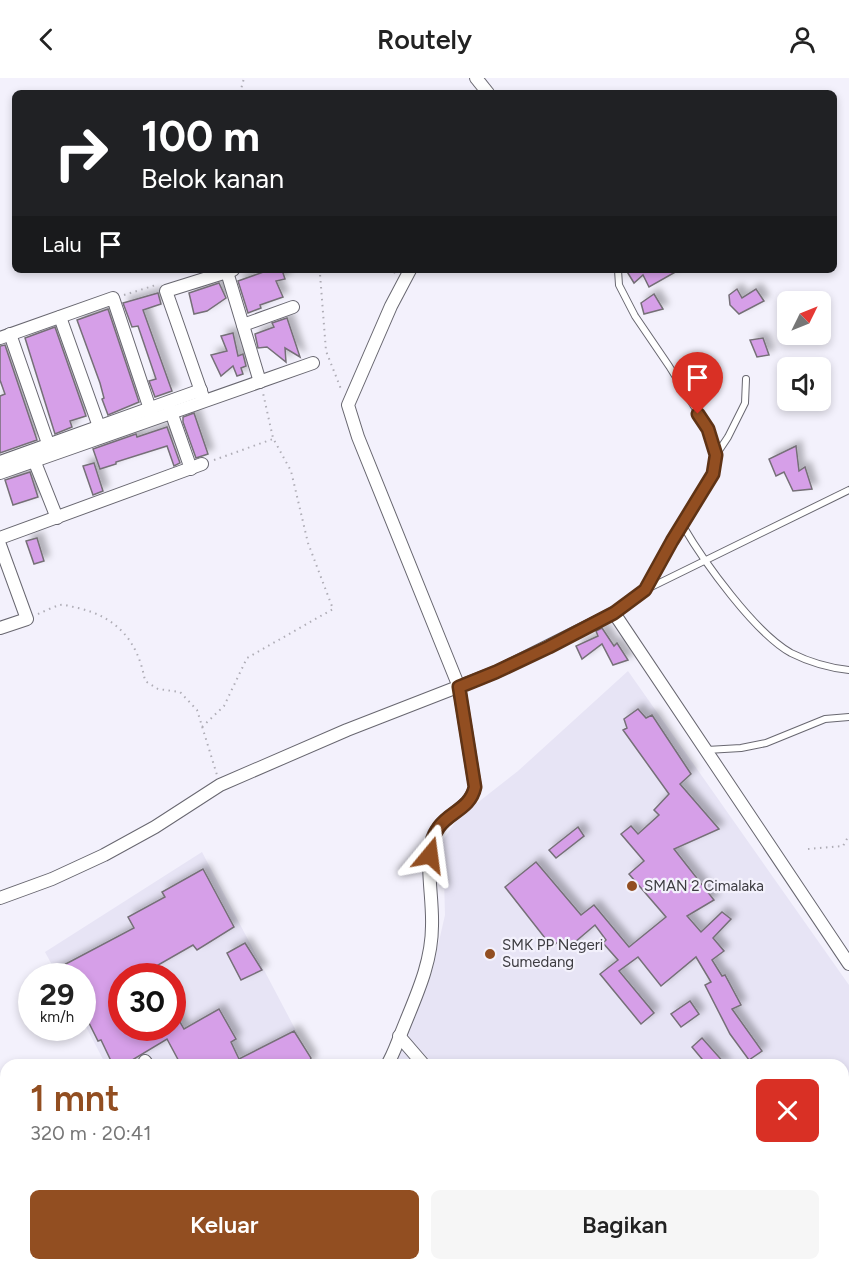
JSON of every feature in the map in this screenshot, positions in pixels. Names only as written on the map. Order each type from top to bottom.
[{"type":"street","points":[[476,78],[486,90]]},
{"type":"street","points":[[203,396],[166,291],[224,273]]},
{"type":"street","points":[[230,273],[260,382]]},
{"type":"street","points":[[391,1059],[413,1006],[429,957],[432,927],[431,843],[435,830],[471,798],[475,787],[459,687],[358,437],[348,405],[391,306],[408,273]]},
{"type":"street","points":[[50,449],[5,336],[113,298],[151,413]]},
{"type":"street","points":[[243,325],[293,307]]},
{"type":"street","points":[[60,317],[100,432]]},
{"type":"street","points":[[0,473],[50,449],[172,404],[260,382],[312,363]]},
{"type":"street","points":[[0,538],[197,466],[172,404]]},
{"type":"street","points":[[0,462],[33,456]]},
{"type":"street","points":[[33,456],[57,518]]},
{"type":"street","points":[[0,545],[27,618],[0,628]]},
{"type":"street","points":[[0,898],[52,879],[104,855],[155,827],[220,785],[347,730],[496,672],[614,613],[849,964]]},
{"type":"street","points":[[399,1036],[419,1059]]},
{"type":"lane","points":[[618,273],[619,285],[634,316],[669,366],[708,429],[716,455]]},
{"type":"lane","points":[[645,590],[713,474],[716,455],[745,404],[746,379]]},
{"type":"lane","points":[[614,613],[645,590],[849,490]]},
{"type":"lane","points":[[683,526],[705,560],[735,599],[765,632],[791,652],[832,668],[849,670]]},
{"type":"lane","points":[[707,750],[741,748],[766,743],[825,719],[849,717]]},
{"type":"path","points":[[319,273],[326,351],[348,405]]},
{"type":"path","points":[[202,727],[224,706],[247,658],[333,609],[308,543],[291,471],[273,438],[260,382]]},
{"type":"path","points":[[197,466],[273,438]]},
{"type":"path","points":[[27,618],[62,604],[110,619],[124,633],[141,662],[145,681],[158,689],[180,692],[197,710],[220,785]]},
{"type":"path","points":[[843,846],[849,835]]},
{"type":"path","points":[[808,849],[849,847]]},
{"type":"shaded area","name":"SMAN 2 Cimalaka","points":[[628,671],[849,985],[849,1059],[395,1059],[431,976],[445,915],[443,840],[458,818],[518,771]]},
{"type":"shaded area","points":[[202,852],[311,1059],[103,1059],[93,1041],[96,1041],[96,963],[51,963],[45,952]]},
{"type":"building","points":[[261,273],[283,273],[285,279],[276,281],[283,297],[260,305],[261,308],[248,313],[238,281]]},
{"type":"building","points":[[628,273],[674,273],[649,287],[643,275],[634,283]]},
{"type":"building","points":[[219,283],[226,298],[207,311],[194,314],[189,293]]},
{"type":"building","points":[[737,289],[742,298],[756,289],[764,301],[739,314],[730,305],[729,295]]},
{"type":"building","points":[[158,293],[161,304],[143,310],[172,391],[155,397],[149,381],[156,379],[138,326],[132,327],[123,303]]},
{"type":"building","points":[[654,294],[663,309],[644,314],[641,303]]},
{"type":"building","points":[[108,309],[139,402],[108,415],[102,399],[104,398],[100,383],[77,320]]},
{"type":"building","points":[[287,318],[300,357],[285,348],[286,362],[267,347],[258,348],[255,334],[274,327],[272,323]]},
{"type":"building","points":[[55,327],[86,416],[70,421],[72,427],[55,434],[25,338]]},
{"type":"building","points":[[233,333],[238,356],[243,354],[246,366],[241,368],[243,374],[237,376],[233,366],[221,376],[211,355],[227,351],[221,336]]},
{"type":"building","points":[[763,338],[769,355],[757,357],[750,340]]},
{"type":"building","points":[[5,345],[37,440],[0,453],[0,396],[5,394],[0,380],[0,346]]},
{"type":"building","points":[[194,413],[208,454],[196,458],[183,422],[183,417]]},
{"type":"building","points":[[167,427],[180,463],[174,466],[167,446],[100,469],[93,449],[136,434],[137,437]]},
{"type":"building","points":[[796,446],[799,471],[805,467],[812,489],[793,491],[784,472],[776,476],[769,459]]},
{"type":"building","points":[[94,463],[103,491],[93,495],[83,466]]},
{"type":"building","points":[[30,472],[38,497],[13,505],[5,480]]},
{"type":"building","points":[[37,538],[44,561],[34,564],[26,541]]},
{"type":"building","points":[[602,628],[614,646],[617,643],[628,660],[613,665],[602,644],[582,659],[576,646],[598,636],[596,631]]},
{"type":"building","points":[[638,709],[646,718],[652,715],[691,774],[680,784],[719,829],[674,849],[714,900],[687,916],[701,932],[722,912],[731,919],[713,938],[724,951],[712,960],[722,976],[725,975],[741,1005],[732,1009],[762,1051],[750,1059],[730,1034],[705,985],[711,982],[696,957],[661,986],[638,957],[619,971],[654,1013],[641,1024],[600,974],[618,960],[603,943],[606,940],[595,925],[568,948],[560,940],[552,947],[505,887],[536,862],[581,915],[594,905],[629,947],[666,917],[629,874],[644,861],[621,834],[631,826],[638,834],[659,815],[654,810],[669,794],[623,730],[627,728],[624,719]]},
{"type":"building","points":[[578,827],[584,836],[556,858],[549,850]]},
{"type":"building","points":[[203,869],[234,927],[197,950],[193,945],[162,963],[108,963],[108,1041],[164,1041],[134,1059],[110,1059],[101,1040],[98,1041],[96,1037],[96,963],[68,963],[134,928],[128,917],[165,897],[162,892]]},
{"type":"building","points":[[245,943],[262,970],[241,980],[227,953]]},
{"type":"building","points":[[690,1001],[699,1014],[681,1027],[671,1014]]},
{"type":"building","points":[[219,1009],[236,1039],[231,1042],[239,1059],[178,1059],[168,1041],[186,1041],[186,1028]]},
{"type":"building","points":[[294,1031],[311,1059],[239,1059]]},
{"type":"building","points":[[702,1038],[721,1059],[702,1059],[692,1047]]},
{"type":"place","name":"SMAN 2 Cimalaka","points":[[632,886]]},
{"type":"place","name":"SMK PP Negeri Sumedang","points":[[490,954]]},
{"type":"route","points":[[430,855],[435,830],[468,802],[475,787],[459,687],[549,647],[614,613],[645,590],[713,474],[716,455],[708,429],[698,414]]}]
